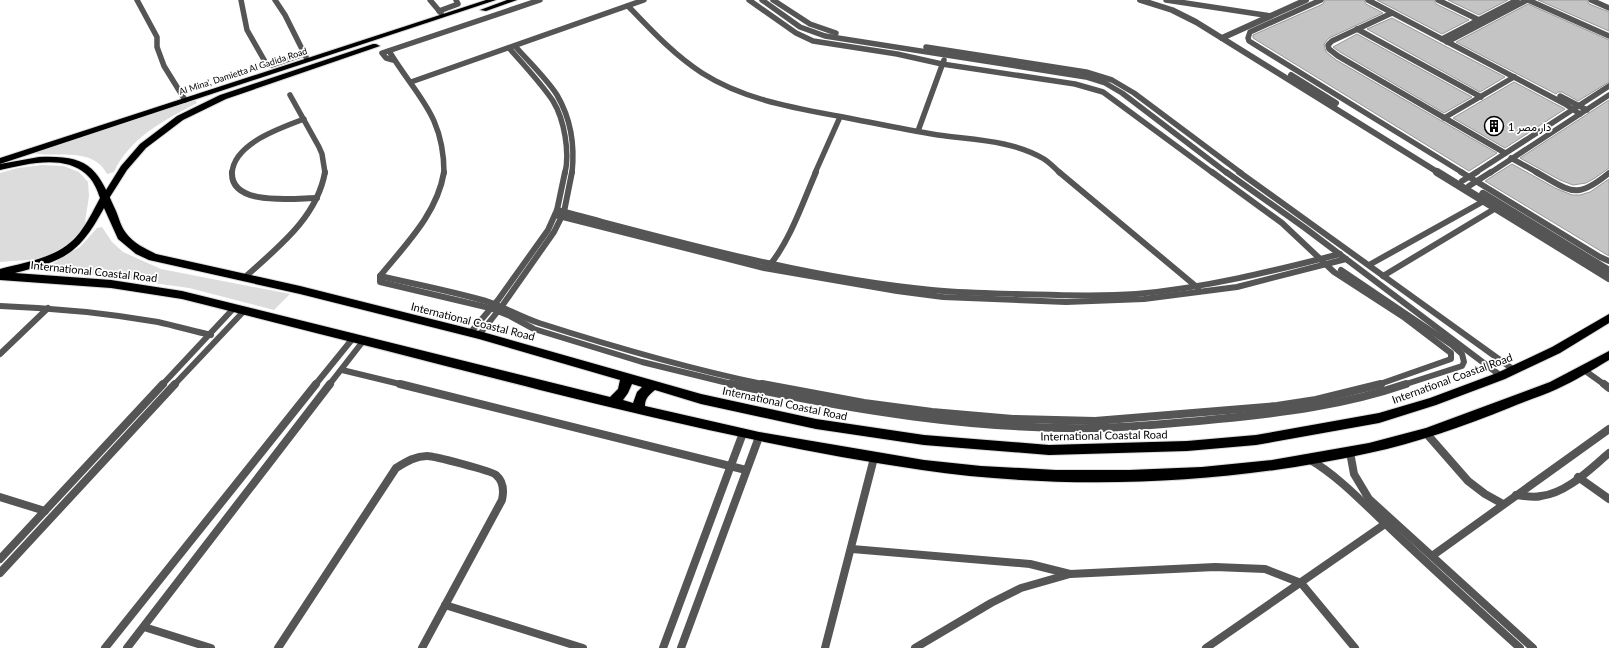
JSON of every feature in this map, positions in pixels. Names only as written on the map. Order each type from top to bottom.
[{"type":"highway","name":"International Coastal Road","points":[[0,167],[41,160],[59,160],[75,163],[85,168],[93,174],[122,236],[140,251],[153,257],[300,290],[475,334],[570,360],[652,386],[701,399],[816,424],[869,433],[978,445],[1049,450],[1118,450],[1187,446],[1256,440],[1379,418],[1432,402],[1501,376],[1556,350],[1609,318]]},
{"type":"highway","points":[[0,274],[52,257],[78,242],[104,198]]},
{"type":"highway","name":"International Coastal Road","points":[[0,274],[138,287],[182,295],[359,338],[611,403],[759,437],[874,458],[981,472],[1056,476],[1115,476],[1202,472],[1272,465],[1399,442],[1554,385],[1609,355]]},
{"type":"highway","points":[[611,403],[622,394],[625,389],[626,378]]},
{"type":"highway","points":[[640,410],[639,399],[646,389],[652,386]]},
{"type":"main road","name":"Al Mina', Damietta Al Gadida Road","points":[[0,161],[185,100],[306,58],[441,14],[493,0]]},
{"type":"main road","name":"Al Mina', Damietta Al Gadida Road","points":[[104,198],[124,168],[143,146],[165,128],[199,108],[223,97],[514,0]]},
{"type":"street","points":[[137,0],[157,38],[157,47],[164,66],[185,100]]},
{"type":"street","points":[[241,0],[247,30],[267,65],[306,58],[285,15],[275,0]]},
{"type":"street","points":[[430,0],[441,14],[458,4],[456,0]]},
{"type":"street","points":[[540,0],[382,54],[386,58],[393,60],[412,82],[424,100],[438,126],[444,148],[444,172],[439,193],[428,215],[380,276],[380,281],[382,283],[496,307],[601,343],[667,362],[755,383],[793,391],[886,406],[932,412],[1027,420],[1095,421],[1129,419],[1234,410],[1301,402],[1380,385],[1448,360],[1452,356]]},
{"type":"street","points":[[412,82],[644,0]]},
{"type":"street","points":[[748,0],[796,33],[813,41],[897,54],[935,63],[1039,77],[1086,86],[1103,92],[1282,223],[1328,264],[1334,272],[1406,318],[1449,350],[1452,356]]},
{"type":"street","points":[[762,0],[800,26],[816,34],[1086,77],[1114,88],[1226,172],[1340,254],[1501,376]]},
{"type":"street","points":[[773,0],[806,24],[828,32],[1086,72],[1110,79],[1130,90],[1174,125],[1514,370]]},
{"type":"street","points":[[1140,0],[1158,5],[1185,16],[1224,37],[1609,270]]},
{"type":"street","points":[[1155,0],[1188,12],[1224,37],[1609,278]]},
{"type":"street","points":[[1166,0],[1271,16]]},
{"type":"street","points":[[1224,37],[1306,0]]},
{"type":"street","points":[[1321,0],[1250,32],[1248,38],[1249,41],[1600,257],[1609,261]]},
{"type":"street","points":[[1368,0],[1587,110]]},
{"type":"street","points":[[1375,0],[1565,104],[1580,114]]},
{"type":"street","points":[[1438,0],[1479,20]]},
{"type":"street","points":[[1446,40],[1516,0]]},
{"type":"street","points":[[1446,40],[1528,0],[1609,36]]},
{"type":"street","points":[[1591,0],[1609,8]]},
{"type":"street","points":[[1598,0],[1609,5]]},
{"type":"street","points":[[628,6],[673,51],[702,73],[723,85],[747,95],[770,103],[840,117],[1019,148],[1039,156],[1196,287],[1205,292]]},
{"type":"street","points":[[1392,13],[1330,42],[1328,47],[1329,49],[1505,153]]},
{"type":"street","points":[[1357,29],[1480,97]]},
{"type":"street","points":[[475,334],[491,318],[496,307],[549,240],[570,191],[573,160],[572,132],[562,105],[556,94],[512,46]]},
{"type":"street","points":[[935,63],[939,54]]},
{"type":"street","points":[[918,131],[946,55]]},
{"type":"street","points":[[1444,118],[1514,77]]},
{"type":"street","points":[[1462,181],[1609,86]]},
{"type":"street","points":[[244,278],[299,225],[317,198],[322,186],[324,162],[319,147],[290,95]]},
{"type":"street","points":[[1469,186],[1609,95]]},
{"type":"street","points":[[764,268],[772,264],[787,237],[840,117]]},
{"type":"street","points":[[304,119],[266,135],[244,150],[232,166],[231,172],[233,182],[239,189],[249,195],[262,198],[317,198]]},
{"type":"street","points":[[1511,158],[1568,189],[1576,191],[1586,190],[1609,173]]},
{"type":"street","points":[[1369,265],[1484,201]]},
{"type":"street","points":[[1383,276],[1496,208]]},
{"type":"street","points":[[560,213],[772,264],[901,286],[947,291],[1085,296],[1143,293],[1196,287],[1238,280],[1340,254]]},
{"type":"street","points":[[560,213],[764,268],[897,291],[942,297],[1060,302],[1107,302],[1157,298],[1252,284],[1346,259]]},
{"type":"street","points":[[1317,237],[1324,233]]},
{"type":"street","points":[[496,307],[534,329],[677,372],[746,388],[807,400],[895,414],[949,421],[1029,427],[1129,427],[1254,416],[1322,406],[1386,391],[1462,366],[1462,354],[1452,345],[1410,315],[1338,268],[1328,264]]},
{"type":"street","points":[[1383,287],[1392,282]]},
{"type":"street","points":[[0,306],[48,308],[100,314],[151,321],[219,336]]},
{"type":"street","points":[[0,354],[48,308]]},
{"type":"street","points":[[0,559],[209,335],[239,310]]},
{"type":"street","points":[[0,574],[219,336],[239,310]]},
{"type":"street","points":[[127,648],[342,370],[359,338]]},
{"type":"street","points":[[105,648],[359,338]]},
{"type":"street","points":[[1452,356],[1463,358]]},
{"type":"street","points":[[342,370],[746,470]]},
{"type":"street","points":[[1584,370],[1609,388]]},
{"type":"street","points":[[1432,556],[1609,429]]},
{"type":"street","points":[[663,648],[742,433]]},
{"type":"street","points":[[1426,433],[1468,481],[1485,494],[1503,504]]},
{"type":"street","points":[[681,648],[759,437]]},
{"type":"street","points":[[1350,452],[1354,474],[1369,498],[1532,648]]},
{"type":"street","points":[[1516,495],[1535,497],[1552,494],[1609,454]]},
{"type":"street","points":[[278,648],[396,468],[403,462],[419,456],[428,456],[494,473],[500,478],[503,485],[502,500],[422,648]]},
{"type":"street","points":[[826,648],[874,458]]},
{"type":"street","points":[[1309,459],[1322,466],[1340,480],[1385,524],[1520,648]]},
{"type":"street","points":[[1578,477],[1609,499]]},
{"type":"street","points":[[0,498],[45,510]]},
{"type":"street","points":[[1206,648],[1385,524]]},
{"type":"street","points":[[852,549],[1030,564],[1070,574]]},
{"type":"street","points":[[915,648],[991,603],[1022,588],[1070,574],[1216,567],[1265,569],[1300,583],[1355,648]]},
{"type":"street","points":[[445,606],[583,648]]},
{"type":"street","points":[[144,627],[211,648]]},
{"type":"shaded area","points":[[195,100],[197,103],[161,123],[139,139],[129,149],[114,172],[107,174],[101,165],[83,156],[32,153]]},
{"type":"shaded area","points":[[42,165],[64,166],[79,172],[88,182],[89,196],[84,229],[70,246],[41,259],[0,262],[0,173],[18,168]]},
{"type":"shaded area","points":[[102,227],[112,242],[123,252],[161,269],[290,294],[274,310],[189,288],[46,268],[80,247],[97,228]]},
{"type":"building","points":[[1325,0],[1364,0],[1366,4],[1383,13],[1329,38],[1324,44],[1326,52],[1336,60],[1497,153],[1469,171],[1253,38],[1253,35],[1323,4]]},
{"type":"building","points":[[1377,0],[1434,0],[1436,4],[1469,20],[1442,34]]},
{"type":"building","points":[[1448,0],[1508,0],[1479,15]]},
{"type":"building","points":[[1538,0],[1587,0],[1589,4],[1609,12],[1609,31]]},
{"type":"building","points":[[1528,4],[1609,40],[1609,82],[1578,101],[1562,92],[1558,92],[1556,94],[1456,42]]},
{"type":"building","points":[[1392,18],[1505,77],[1480,92],[1367,29]]},
{"type":"building","points":[[1357,34],[1472,97],[1444,113],[1333,47]]},
{"type":"building","points":[[1514,82],[1565,109],[1505,148],[1453,118]]},
{"type":"building","points":[[1609,100],[1609,168],[1595,178],[1586,183],[1573,185],[1560,180],[1520,158]]},
{"type":"building","points":[[1512,164],[1555,188],[1572,195],[1580,195],[1590,192],[1609,179],[1609,256],[1485,181]]},
{"type":"place","name":"دار مصر 1","points":[[1494,126]]}]
